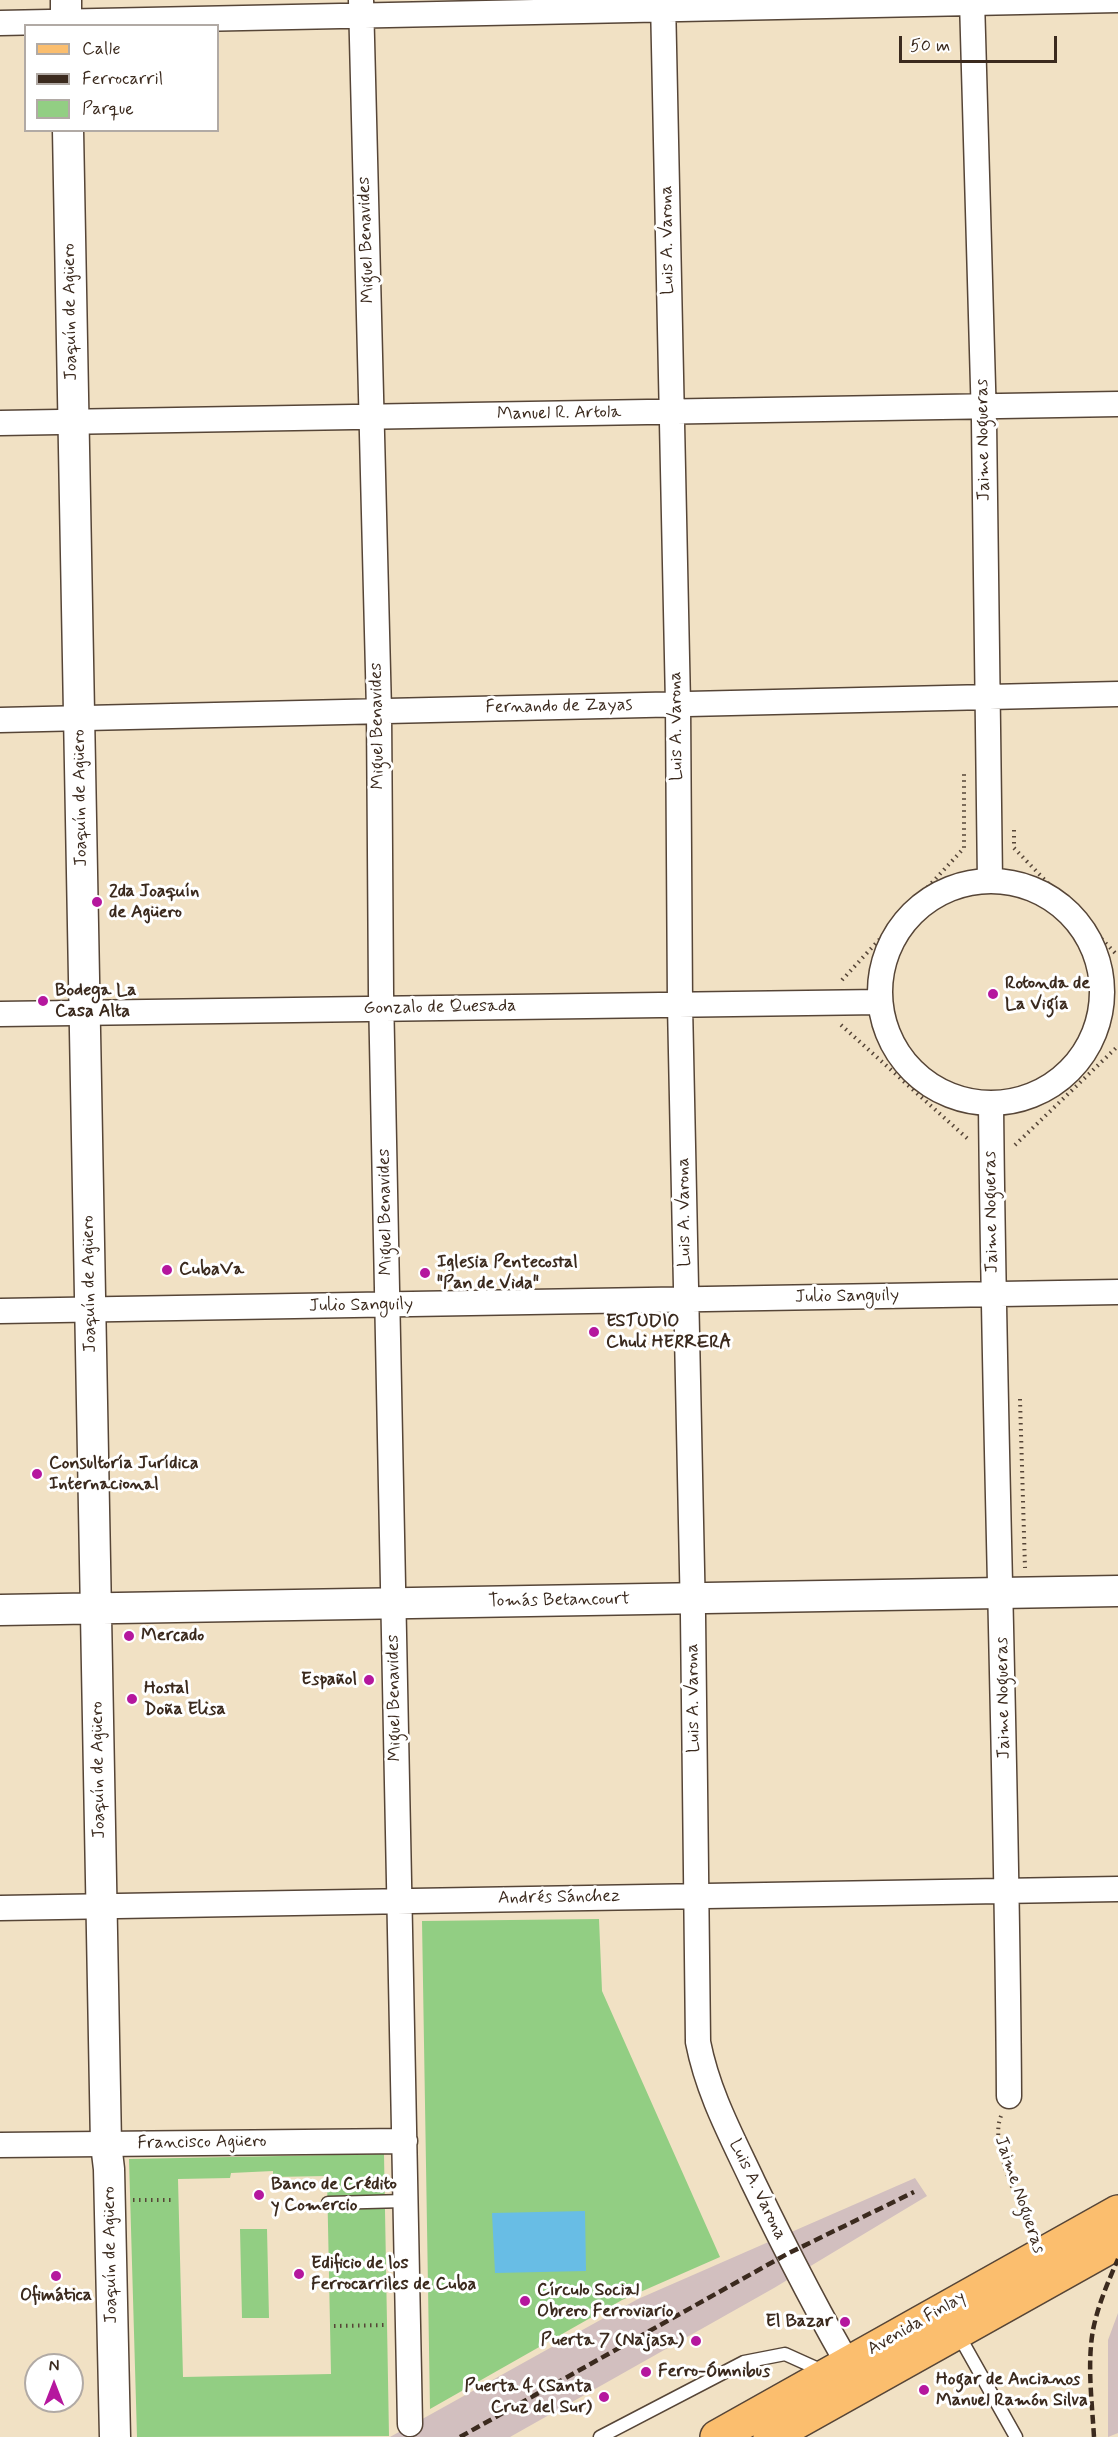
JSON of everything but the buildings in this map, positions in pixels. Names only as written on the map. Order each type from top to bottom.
[{"type":"main road","name":"Avenida Finlay","points":[[949,2321],[1039,2255],[1118,2212]]},
{"type":"main road","name":"Avenida Finlay","points":[[717,2437],[846,2375],[949,2321],[1118,2242]]},
{"type":"main road","name":"Avenida Finlay","points":[[770,2437],[846,2375]]},
{"type":"street","points":[[0,23],[66,16],[361,8],[1118,0]]},
{"type":"street","name":"Jaime Nogueras","points":[[973,2],[984,407],[990,881]]},
{"type":"street","name":"Luis A. Varona","points":[[664,5],[678,704],[680,1005],[693,1599],[699,2042],[705,2074],[723,2120],[846,2375]]},
{"type":"street","name":"Miguel Benavides","points":[[361,8],[379,711],[381,1009],[410,2424]]},
{"type":"street","name":"Joaquín de Agüero","points":[[68,132],[106,2144],[109,2169],[115,2437]]},
{"type":"street","name":"Manuel R. Artola","points":[[0,423],[1118,404]]},
{"type":"street","name":"Fernando de Zayas","points":[[0,720],[1118,694]]},
{"type":"street","points":[[990,881],[1026,886],[1059,903],[1084,930],[1100,963],[1110,996],[1096,1032],[1079,1061],[1054,1084],[1024,1098],[991,1103],[958,1098],[929,1084],[904,1062],[888,1034],[880,1002],[882,966],[897,932],[921,905],[953,887],[990,881]]},
{"type":"street","name":"Gonzalo de Quesada","points":[[0,1014],[880,1002]]},
{"type":"street","name":"Jaime Nogueras","points":[[991,1103],[993,1294],[1013,1593],[1008,1891],[1008,2096]]},
{"type":"street","name":"Julio Sanguily","points":[[0,1311],[1118,1292]]},
{"type":"street","name":"Tomás Betancourt","points":[[0,1610],[1118,1591]]},
{"type":"street","name":"Andrés Sánchez","points":[[0,1908],[1118,1889]]},
{"type":"street","name":"Francisco Agüero","points":[[0,2145],[405,2141]]},
{"type":"lane","points":[[328,2203],[405,2201]]},
{"type":"lane","points":[[949,2321],[1017,2437]]},
{"type":"lane","points":[[600,2437],[744,2362],[785,2354],[846,2375]]},
{"type":"path","points":[[838,984],[964,848],[964,768]]},
{"type":"path","points":[[1015,1156],[1015,1144],[1118,1046]]},
{"type":"path","points":[[1013,1593],[1020,1393]]},
{"type":"path","name":"Jaime Nogueras","points":[[1008,2096],[996,2127],[1000,2151],[1039,2255]]},
{"type":"path","points":[[130,2200],[174,2200]]},
{"type":"path","points":[[334,2326],[408,2324]]},
{"type":"shaded area","points":[[915,2178],[927,2196],[774,2288],[510,2437],[390,2437],[638,2299]]},
{"type":"shaded area","points":[[1118,2313],[1118,2433],[1108,2437],[1108,2340]]},
{"type":"green space","points":[[599,1919],[602,1991],[720,2257],[622,2300],[430,2409],[422,1921]]},
{"type":"green space","points":[[384,2154],[389,2436],[137,2437],[129,2159]],"holes":[[[273,2171],[273,2177],[327,2176],[331,2374],[183,2377],[178,2179],[230,2178],[231,2173]]]},
{"type":"green space","points":[[240,2229],[267,2229],[269,2318],[242,2318]]},
{"type":"water","points":[[585,2211],[586,2271],[495,2273],[492,2213]]},
{"type":"railway","points":[[460,2437],[787,2254],[914,2192]]},
{"type":"railway","points":[[1094,2437],[1091,2343],[1100,2303],[1118,2259]]},
{"type":"place","name":"2da Joaquín de Agüero","points":[[97,902]]},
{"type":"place","name":"Rotonda de La Vigía","points":[[993,994]]},
{"type":"place","name":"Bodega La Casa Alta","points":[[43,1001]]},
{"type":"place","name":"CubaVa","points":[[167,1270]]},
{"type":"place","name":"Iglesia Pentecostal \"Pan de Vida\"","points":[[425,1273]]},
{"type":"place","name":"ESTUDIO Chuli HERRERA","points":[[594,1332]]},
{"type":"place","name":"Consultoría Jurídica Internacional","points":[[37,1474]]},
{"type":"place","name":"Mercado","points":[[129,1636]]},
{"type":"place","name":"Español","points":[[369,1680]]},
{"type":"place","name":"Hostal Doña Elisa","points":[[132,1699]]},
{"type":"place","name":"Banco de Crédito y Comercio","points":[[259,2195]]},
{"type":"place","name":"Edificio de los Ferrocarriles de Cuba","points":[[299,2274]]},
{"type":"place","name":"Ofimática","points":[[56,2276]]},
{"type":"place","name":"Círculo Social Obrero Ferroviario","points":[[525,2301]]},
{"type":"place","name":"El Bazar","points":[[845,2322]]},
{"type":"place","name":"Puerta 7 (Najasa)","points":[[696,2341]]},
{"type":"place","name":"Ferro-Ómnibus","points":[[646,2372]]},
{"type":"place","name":"Hogar de Ancianos Manuel Ramón Silva","points":[[924,2390]]},
{"type":"place","name":"Puerta 4 (Santa Cruz del Sur)","points":[[604,2397]]}]
